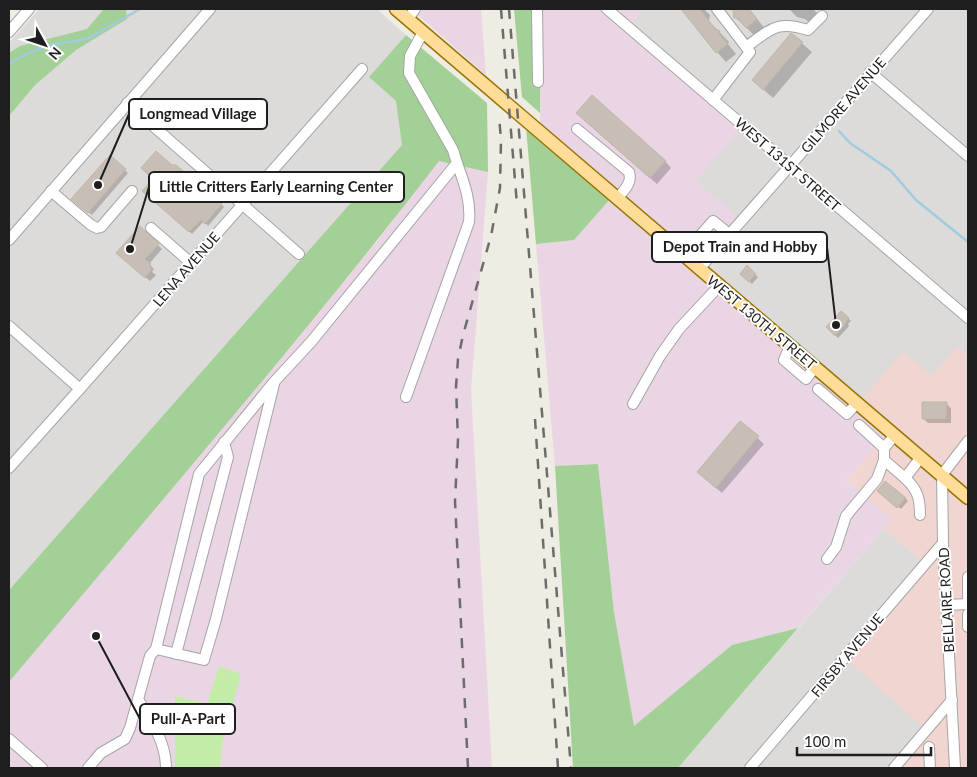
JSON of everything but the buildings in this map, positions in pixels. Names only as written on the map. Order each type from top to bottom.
[{"type":"main road","name":"WEST 130TH STREET","points":[[396,9],[411,14],[423,32],[968,498]]},
{"type":"street","points":[[9,32],[29,9]]},
{"type":"street","points":[[9,240],[210,9]]},
{"type":"street","points":[[537,9],[538,82]]},
{"type":"street","name":"WEST 131ST STREET","points":[[608,9],[968,318]]},
{"type":"street","points":[[713,100],[750,52],[717,9]]},
{"type":"street","name":"GILMORE AVENUE","points":[[699,269],[870,72],[928,9]]},
{"type":"street","points":[[746,47],[769,31],[783,25],[808,30],[822,16]]},
{"type":"street","points":[[406,397],[470,222],[471,208],[468,192],[453,150],[409,73],[410,56],[423,32]]},
{"type":"street","name":"LENA AVENUE","points":[[9,468],[362,69]]},
{"type":"street","points":[[870,72],[968,156]]},
{"type":"street","points":[[127,103],[299,254]]},
{"type":"street","points":[[577,129],[629,172],[629,184],[617,199]]},
{"type":"street","points":[[88,768],[101,753],[125,740],[130,728],[150,656],[156,649],[199,474],[274,382],[311,342],[457,163]]},
{"type":"street","points":[[51,191],[97,228],[101,227],[132,191]]},
{"type":"street","points":[[684,255],[712,221],[729,234]]},
{"type":"street","points":[[151,228],[191,263]]},
{"type":"street","points":[[633,404],[660,356],[674,336],[719,286]]},
{"type":"street","points":[[9,326],[80,389]]},
{"type":"street","points":[[790,346],[784,360],[884,448]]},
{"type":"street","points":[[806,379],[815,368]]},
{"type":"street","points":[[818,389],[828,378]]},
{"type":"street","points":[[156,649],[204,660],[216,619],[274,382]]},
{"type":"street","points":[[847,414],[857,403]]},
{"type":"street","points":[[860,425],[870,414]]},
{"type":"street","points":[[827,559],[836,547],[846,516],[877,479],[884,460],[884,448],[895,435]]},
{"type":"street","points":[[942,475],[968,441]]},
{"type":"street","points":[[176,654],[228,457],[224,442]]},
{"type":"street","points":[[906,478],[921,457]]},
{"type":"street","points":[[884,460],[906,478],[918,492],[920,515]]},
{"type":"street","name":"BELLAIRE ROAD","points":[[942,475],[943,543],[955,768]]},
{"type":"street","name":"FIRSBY AVENUE","points":[[750,768],[943,543]]},
{"type":"street","points":[[968,578],[968,627]]},
{"type":"street","points":[[947,604],[968,607]]},
{"type":"street","points":[[894,768],[952,700]]},
{"type":"street","points":[[139,701],[157,730],[166,756],[166,768]]},
{"type":"street","points":[[9,739],[42,768]]},
{"type":"street","points":[[929,747],[930,768]]},
{"type":"shaded area","points":[[39,9],[377,9],[406,35],[369,77],[396,101],[403,145],[9,590],[9,43]]},
{"type":"shaded area","points":[[411,9],[481,9],[486,75]]},
{"type":"shaded area","points":[[541,9],[643,9],[626,28],[742,128],[696,181],[739,218],[693,269],[886,434],[847,480],[892,520],[798,628],[732,645],[634,727],[614,612],[598,464],[555,466],[536,244],[574,240],[540,139]]},
{"type":"shaded area","points":[[643,9],[968,9],[968,355],[958,347],[932,376],[855,407],[693,270],[696,181],[626,29]]},
{"type":"shaded area","points":[[439,160],[488,172],[471,390],[492,768],[220,768],[222,744],[219,666],[207,704],[175,696],[175,768],[9,768],[9,682],[290,348],[385,231]]},
{"type":"shaded area","points":[[958,346],[968,355],[968,768],[891,768],[925,728],[844,657],[923,561],[884,529],[891,520],[847,480],[885,434],[855,407],[903,352],[932,376]]},
{"type":"shaded area","points":[[884,529],[923,561],[925,728],[891,768],[678,768]]},
{"type":"green space","points":[[126,9],[127,19],[76,50],[35,85],[9,116],[9,53],[20,46],[87,29],[103,10]]},
{"type":"green space","points":[[514,9],[541,9],[540,113],[522,97]]},
{"type":"green space","points":[[406,35],[487,103],[488,172],[439,161],[281,358],[9,682],[9,590],[402,145],[396,101],[369,77]]},
{"type":"green space","points":[[526,127],[610,199],[574,240],[536,244]]},
{"type":"green space","points":[[598,464],[614,612],[634,726],[732,645],[798,628],[678,768],[573,768],[555,466]]},
{"type":"green space","points":[[219,666],[241,674],[222,744],[220,768],[175,768],[175,696],[207,704]]},
{"type":"waterway","points":[[9,64],[22,56],[46,46],[87,39],[140,9]]},
{"type":"waterway","points":[[839,131],[850,143],[891,171],[916,200],[968,242]]},
{"type":"railway","points":[[501,9],[517,205]]},
{"type":"railway","points":[[509,9],[571,768]]},
{"type":"railway","points":[[468,768],[455,501],[458,440],[456,387],[458,359],[463,335],[491,236],[500,188],[501,139],[499,117]]},
{"type":"railway","points":[[535,419],[558,768]]},
{"type":"place","name":"Longmead Village","points":[[98,185]]},
{"type":"place","name":"Little Critters Early Learning Center","points":[[130,249]]},
{"type":"place","name":"Depot Train and Hobby","points":[[836,325]]},
{"type":"place","name":"Pull-A-Part","points":[[96,636]]}]
